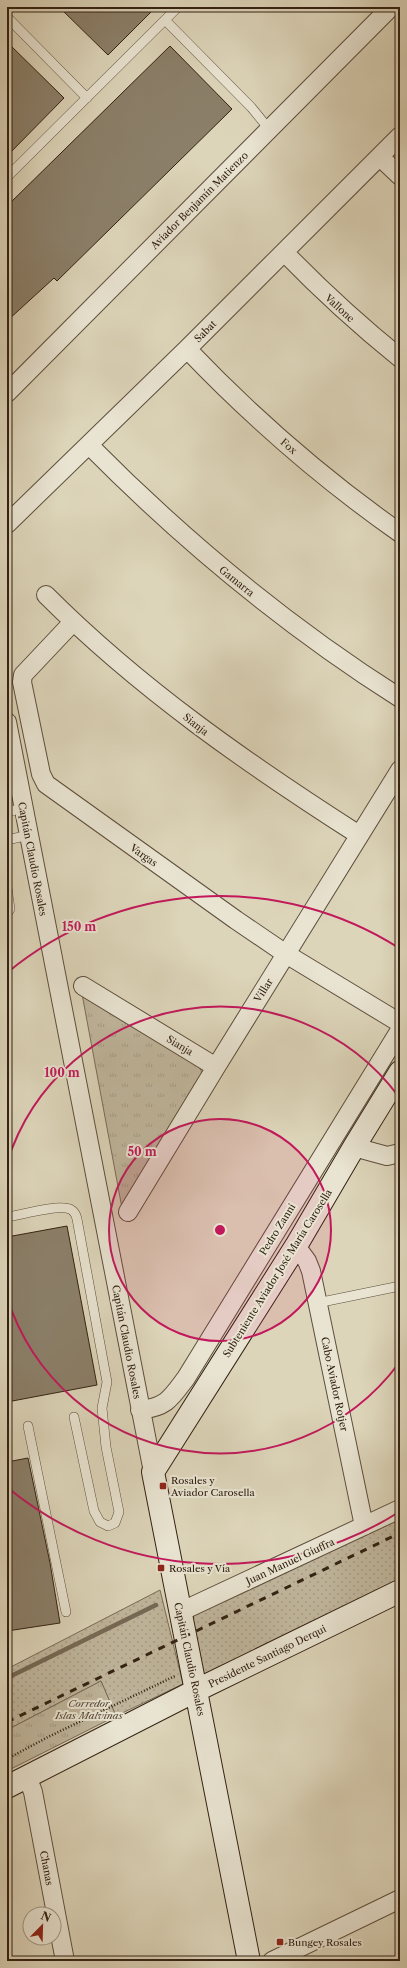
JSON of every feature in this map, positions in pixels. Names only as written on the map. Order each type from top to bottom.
[{"type":"street","name":"Aviador Benjamín Matienzo","points":[[7,393],[391,7]]},
{"type":"street","name":"Sabat","points":[[7,524],[186,350],[400,136]]},
{"type":"street","points":[[380,157],[400,176]]},
{"type":"street","name":"Vallone","points":[[284,252],[326,295],[400,358]]},
{"type":"street","name":"Fox","points":[[186,350],[234,398],[286,444],[400,533]]},
{"type":"street","name":"Gamarra","points":[[89,445],[138,495],[227,574],[303,632],[400,698]]},
{"type":"street","name":"Sianja","points":[[46,596],[107,653],[208,734],[359,835]]},
{"type":"street","name":"Vargas","points":[[73,622],[23,675],[22,682],[41,774],[46,784],[286,954],[400,1023]]},
{"type":"street","name":"Capitán Claudio Rosales","points":[[7,722],[15,810],[29,835],[140,1410],[197,1690],[249,1961]]},
{"type":"street","name":"Villar","points":[[128,1212],[400,770]]},
{"type":"street","name":"Sianja","points":[[83,986],[216,1067]]},
{"type":"street","name":"Pedro Zanni","points":[[140,1410],[156,1409],[164,1404],[186,1378],[400,1030]]},
{"type":"street","name":"Subteniente Aviador José María Carosella","points":[[153,1472],[296,1246],[400,1072]]},
{"type":"street","points":[[354,1147],[387,1156],[400,1153]]},
{"type":"street","name":"Cabo Aviador Rotjer","points":[[296,1246],[307,1260],[318,1303],[364,1526]]},
{"type":"street","name":"Juan Manuel Giuffra","points":[[180,1612],[400,1509]]},
{"type":"street","name":"Presidente Santiago Derqui","points":[[7,1787],[197,1690],[400,1591]]},
{"type":"street","name":"Chanas","points":[[28,1776],[33,1792],[65,1961]]},
{"type":"street","points":[[272,1961],[400,1899]]},
{"type":"lane","points":[[7,177],[178,7]]},
{"type":"lane","points":[[7,17],[87,98]]},
{"type":"lane","points":[[165,20],[251,106],[269,129]]},
{"type":"lane","points":[[7,840],[29,835]]},
{"type":"lane","points":[[7,888],[10,909],[7,914]]},
{"type":"lane","points":[[7,1217],[60,1207],[70,1209],[75,1213],[77,1219],[107,1382],[102,1412],[106,1448],[119,1512],[115,1522],[108,1526],[100,1522],[94,1511],[74,1417]]},
{"type":"lane","points":[[318,1303],[400,1286]]},
{"type":"lane","points":[[28,1426],[66,1612]]},
{"type":"path","points":[[7,1759],[48,1737],[192,1668]]},
{"type":"green space","points":[[82,994],[197,1064],[202,1072],[200,1082],[122,1208]]},
{"type":"green space","points":[[400,1509],[400,1579],[201,1681],[188,1619]]},
{"type":"green space","points":[[160,1590],[183,1684],[116,1716],[101,1681],[7,1730],[7,1669]]},
{"type":"green space","name":"Corredor Islas Malvinas","points":[[101,1681],[116,1716],[7,1771],[7,1730]]},
{"type":"building","points":[[59,7],[156,7],[108,55]]},
{"type":"building","points":[[7,42],[64,98],[7,156]]},
{"type":"building","points":[[170,46],[232,109],[57,281],[54,278],[7,321],[7,206]]},
{"type":"building","points":[[67,1226],[97,1385],[7,1402],[7,1237]]},
{"type":"building","points":[[28,1458],[50,1563],[60,1623],[7,1631],[7,1462]]},
{"type":"waterway","points":[[7,1678],[156,1605]]},
{"type":"railway","points":[[7,1722],[400,1533]]},
{"type":"place","name":"Rosales y Aviador Carosella","points":[[163,1486]]},
{"type":"place","name":"Rosales y Vía","points":[[161,1568]]},
{"type":"place","name":"Bungey Rosales","points":[[280,1942]]}]
